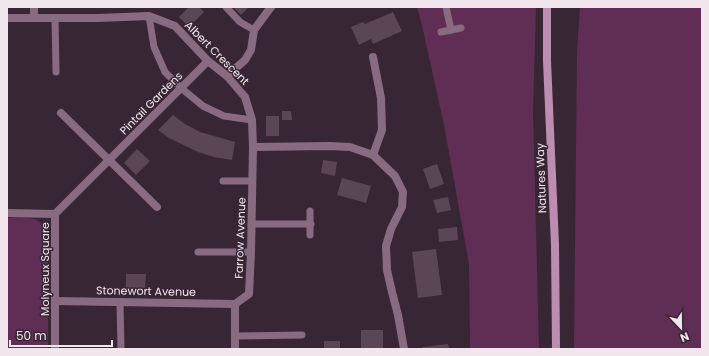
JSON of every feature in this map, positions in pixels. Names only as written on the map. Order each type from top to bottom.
[{"type":"street","points":[[34,7],[34,18]]},
{"type":"street","points":[[227,76],[245,60],[251,50],[254,30],[271,7]]},
{"type":"street","name":"Natures Way","points":[[547,7],[547,61],[555,245],[556,349]]},
{"type":"street","name":"Albert Crescent","points":[[7,18],[148,16],[174,26],[208,61],[227,76],[245,97],[252,120]]},
{"type":"street","points":[[373,57],[381,98],[382,130],[373,155]]},
{"type":"street","name":"Pintail Gardens","points":[[55,214],[208,61]]},
{"type":"street","points":[[61,113],[156,207]]},
{"type":"street","name":"Farrow Avenue","points":[[235,304],[248,294],[251,252],[253,147],[252,120]]},
{"type":"street","points":[[253,147],[350,147],[373,155],[395,176],[404,192],[402,207],[391,230],[386,246],[387,270],[398,315],[404,349]]},
{"type":"street","name":"Molyneux Square","points":[[7,213],[55,214],[56,349]]},
{"type":"street","name":"Stonewort Avenue","points":[[56,301],[235,304]]},
{"type":"street","points":[[234,349],[235,304]]},
{"type":"lane","points":[[226,7],[240,22],[254,30]]},
{"type":"lane","points":[[446,7],[451,30]]},
{"type":"lane","points":[[148,16],[154,47],[165,72],[181,88],[203,106],[224,116],[252,120]]},
{"type":"lane","points":[[56,18],[56,72]]},
{"type":"lane","points":[[441,32],[461,28]]},
{"type":"lane","points":[[223,181],[252,181]]},
{"type":"lane","points":[[310,211],[310,235]]},
{"type":"lane","points":[[251,224],[310,224]]},
{"type":"lane","points":[[198,252],[251,252]]},
{"type":"lane","points":[[120,302],[121,349]]},
{"type":"lane","points":[[235,336],[302,335]]},
{"type":"shaded area","points":[[417,7],[536,7],[533,112],[539,349],[470,349],[469,264],[444,125]]},
{"type":"shaded area","points":[[580,7],[702,7],[702,349],[574,349],[577,53]]},
{"type":"shaded area","points":[[7,218],[34,219],[43,225],[48,234],[48,349],[7,349]]},
{"type":"building","points":[[189,7],[199,7],[204,12],[189,27],[179,17]]},
{"type":"building","points":[[233,7],[249,7],[241,15]]},
{"type":"building","points":[[393,12],[402,31],[373,44],[371,39],[359,45],[351,27],[363,22],[365,24]]},
{"type":"building","points":[[282,111],[291,111],[292,120],[282,120]]},
{"type":"building","points":[[173,115],[185,124],[200,132],[235,142],[232,160],[214,157],[198,152],[169,138],[158,130]]},
{"type":"building","points":[[266,116],[279,116],[279,136],[266,136]]},
{"type":"building","points":[[137,149],[150,161],[136,175],[124,163]]},
{"type":"building","points":[[323,160],[337,162],[335,176],[321,173]]},
{"type":"building","points":[[437,164],[444,184],[430,189],[423,169]]},
{"type":"building","points":[[342,178],[371,186],[366,203],[337,195]]},
{"type":"building","points":[[448,197],[451,210],[437,213],[433,200]]},
{"type":"building","points":[[457,227],[458,240],[439,242],[438,229]]},
{"type":"building","points":[[436,249],[442,295],[418,298],[412,252]]},
{"type":"building","points":[[126,274],[146,274],[145,291],[126,291]]},
{"type":"building","points":[[361,330],[383,330],[383,349],[361,349]]},
{"type":"building","points":[[324,341],[340,341],[340,349],[324,349]]},
{"type":"building","points":[[448,344],[449,349],[423,349],[423,347]]}]
